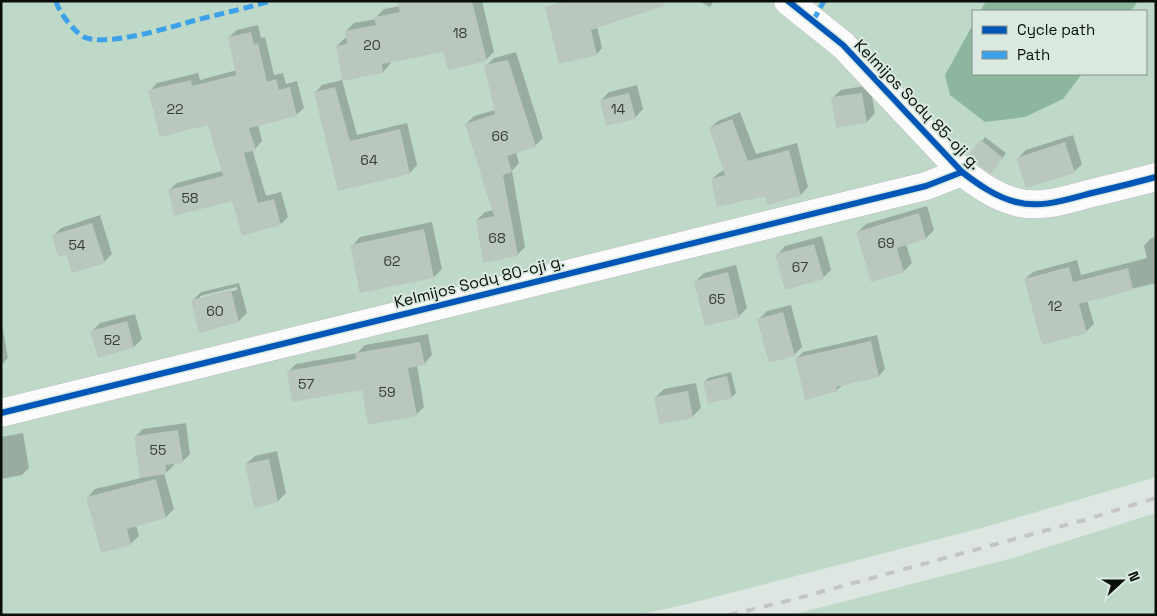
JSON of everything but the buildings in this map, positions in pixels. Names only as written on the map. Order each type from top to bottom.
[{"type":"street","name":"Kelmijos Sodų 85-oji g.","points":[[788,1],[843,45],[962,172],[983,188],[1017,202],[1032,204],[1052,203],[1156,178]]},
{"type":"street","name":"Kelmijos Sodų 80-oji g.","points":[[1,413],[926,186],[962,172]]},
{"type":"shaded area","points":[[1,1],[986,1],[981,10],[972,10],[972,26],[945,75],[1062,99],[1081,75],[1147,75],[1147,10],[1132,10],[1138,1],[1156,1],[1156,477],[985,527],[684,605],[637,615],[1,615]]},
{"type":"shaded area","points":[[986,1],[1138,1],[1132,10],[981,10]]},
{"type":"shaded area","points":[[972,26],[972,75],[1081,75],[1063,99],[1025,117],[985,122],[950,95],[945,75]]},
{"type":"shaded area","points":[[1156,513],[1156,615],[791,615],[1013,558]]},
{"type":"railway","points":[[729,615],[795,599],[1084,520],[1156,498]]},
{"type":"marked path","points":[[56,1],[63,15],[80,34],[84,37],[107,40],[156,31],[271,1]]},
{"type":"marked path","points":[[813,21],[824,1]]},
{"type":"cycle path","points":[[788,1],[843,45],[962,172],[995,194],[1025,204],[1045,204],[1156,177]]},
{"type":"cycle path","points":[[1,413],[926,186],[962,172]]}]
